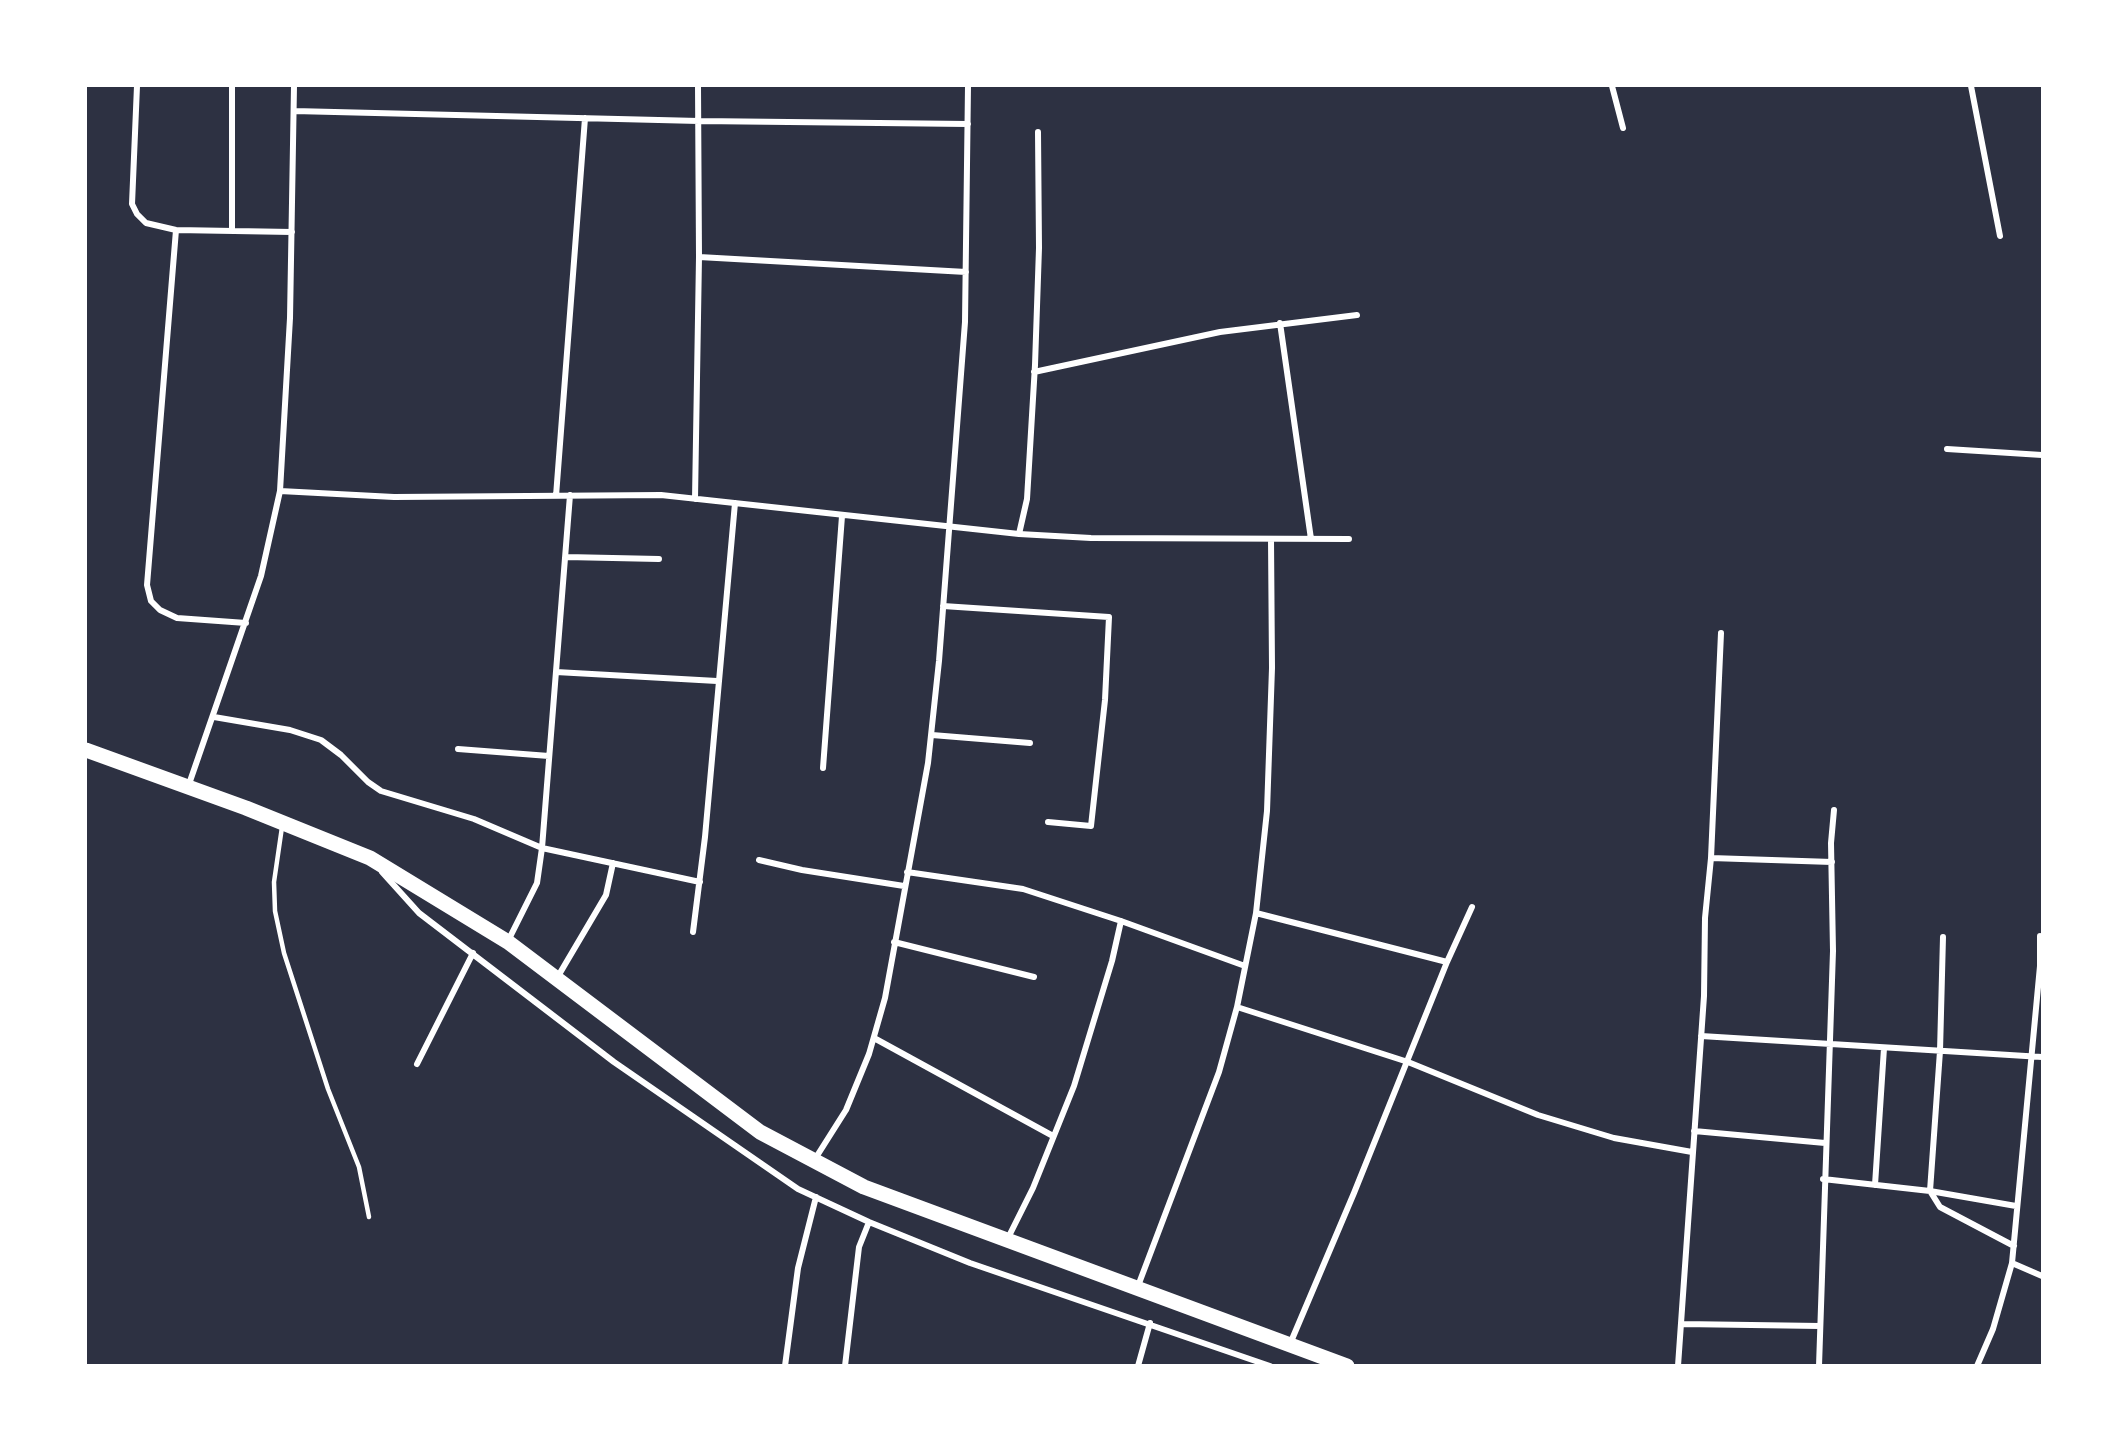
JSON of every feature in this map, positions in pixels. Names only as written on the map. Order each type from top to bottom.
[{"type":"highway","points":[[86,750],[370,858],[508,942],[760,1132],[864,1187],[1136,1290],[1347,1365]]},
{"type":"street","points":[[137,86],[132,204],[137,214],[146,223],[176,230],[292,231]]},
{"type":"street","points":[[232,86],[232,231]]},
{"type":"street","points":[[187,789],[214,717],[261,576],[280,491],[290,318],[294,86]]},
{"type":"street","points":[[695,499],[699,258],[698,86]]},
{"type":"street","points":[[814,1162],[846,1110],[874,1038],[885,998],[932,735],[965,322],[968,86]]},
{"type":"street","points":[[1612,86],[1623,128]]},
{"type":"street","points":[[1971,86],[2000,236]]},
{"type":"street","points":[[294,111],[699,121],[968,124]]},
{"type":"street","points":[[556,496],[585,118]]},
{"type":"street","points":[[1019,534],[1027,499],[1040,248],[1038,132]]},
{"type":"street","points":[[176,230],[147,585],[151,601],[160,610],[177,618],[246,623]]},
{"type":"street","points":[[699,258],[966,272]]},
{"type":"street","points":[[1034,372],[1220,332],[1357,315]]},
{"type":"street","points":[[1280,323],[1311,539]]},
{"type":"street","points":[[1947,449],[2043,455]]},
{"type":"street","points":[[280,491],[394,497],[661,495],[947,528],[1019,534],[1091,538],[1349,540]]},
{"type":"street","points":[[508,942],[537,883],[542,848],[570,495]]},
{"type":"street","points":[[693,932],[700,882],[735,503]]},
{"type":"street","points":[[823,768],[842,516]]},
{"type":"street","points":[[1136,1290],[1220,1072],[1237,1007],[1256,913],[1267,811],[1272,668],[1271,539]]},
{"type":"street","points":[[566,556],[659,559]]},
{"type":"street","points":[[943,606],[1109,617],[1105,700],[1091,826],[1048,822]]},
{"type":"street","points":[[1678,1365],[1701,1036],[1705,918],[1711,858],[1721,633]]},
{"type":"street","points":[[556,672],[717,681]]},
{"type":"street","points":[[214,717],[290,730],[321,740],[381,791],[474,819],[542,848],[700,882]]},
{"type":"street","points":[[932,735],[1030,743]]},
{"type":"street","points":[[458,749],[549,756]]},
{"type":"street","points":[[1819,1365],[1834,810]]},
{"type":"street","points":[[370,858],[419,913],[614,1062],[798,1189],[869,1222],[970,1263],[1270,1365]]},
{"type":"street","points":[[1711,858],[1832,862]]},
{"type":"street","points":[[759,860],[904,886]]},
{"type":"street","points":[[556,978],[606,895],[613,863]]},
{"type":"street","points":[[907,872],[1023,889],[1121,921],[1245,966]]},
{"type":"street","points":[[1289,1344],[1408,1062],[1447,962],[1472,907]]},
{"type":"street","points":[[1256,913],[1447,962]]},
{"type":"street","points":[[1006,1242],[1033,1188],[1074,1086],[1112,961],[1121,921]]},
{"type":"street","points":[[1977,1365],[1993,1329],[2012,1263],[2040,966],[2040,936]]},
{"type":"street","points":[[1943,937],[1940,1051],[1930,1191],[1940,1207],[2014,1246]]},
{"type":"street","points":[[894,942],[1034,977]]},
{"type":"street","points":[[417,1064],[473,953]]},
{"type":"street","points":[[1237,1007],[1408,1062],[1538,1115],[1614,1138],[1692,1152]]},
{"type":"street","points":[[1701,1036],[1829,1046],[2043,1057]]},
{"type":"street","points":[[874,1038],[1053,1136]]},
{"type":"street","points":[[1875,1185],[1884,1048]]},
{"type":"street","points":[[1694,1131],[1825,1143]]},
{"type":"street","points":[[1823,1179],[1930,1191],[2016,1206]]},
{"type":"street","points":[[785,1365],[798,1268],[816,1197]]},
{"type":"street","points":[[845,1365],[859,1247],[869,1222]]},
{"type":"street","points":[[2012,1263],[2043,1276]]},
{"type":"street","points":[[1138,1365],[1150,1323]]},
{"type":"street","points":[[1682,1324],[1820,1326]]},
{"type":"lane","points":[[283,823],[274,882],[275,911],[284,953],[328,1089],[359,1167],[369,1216]]}]
